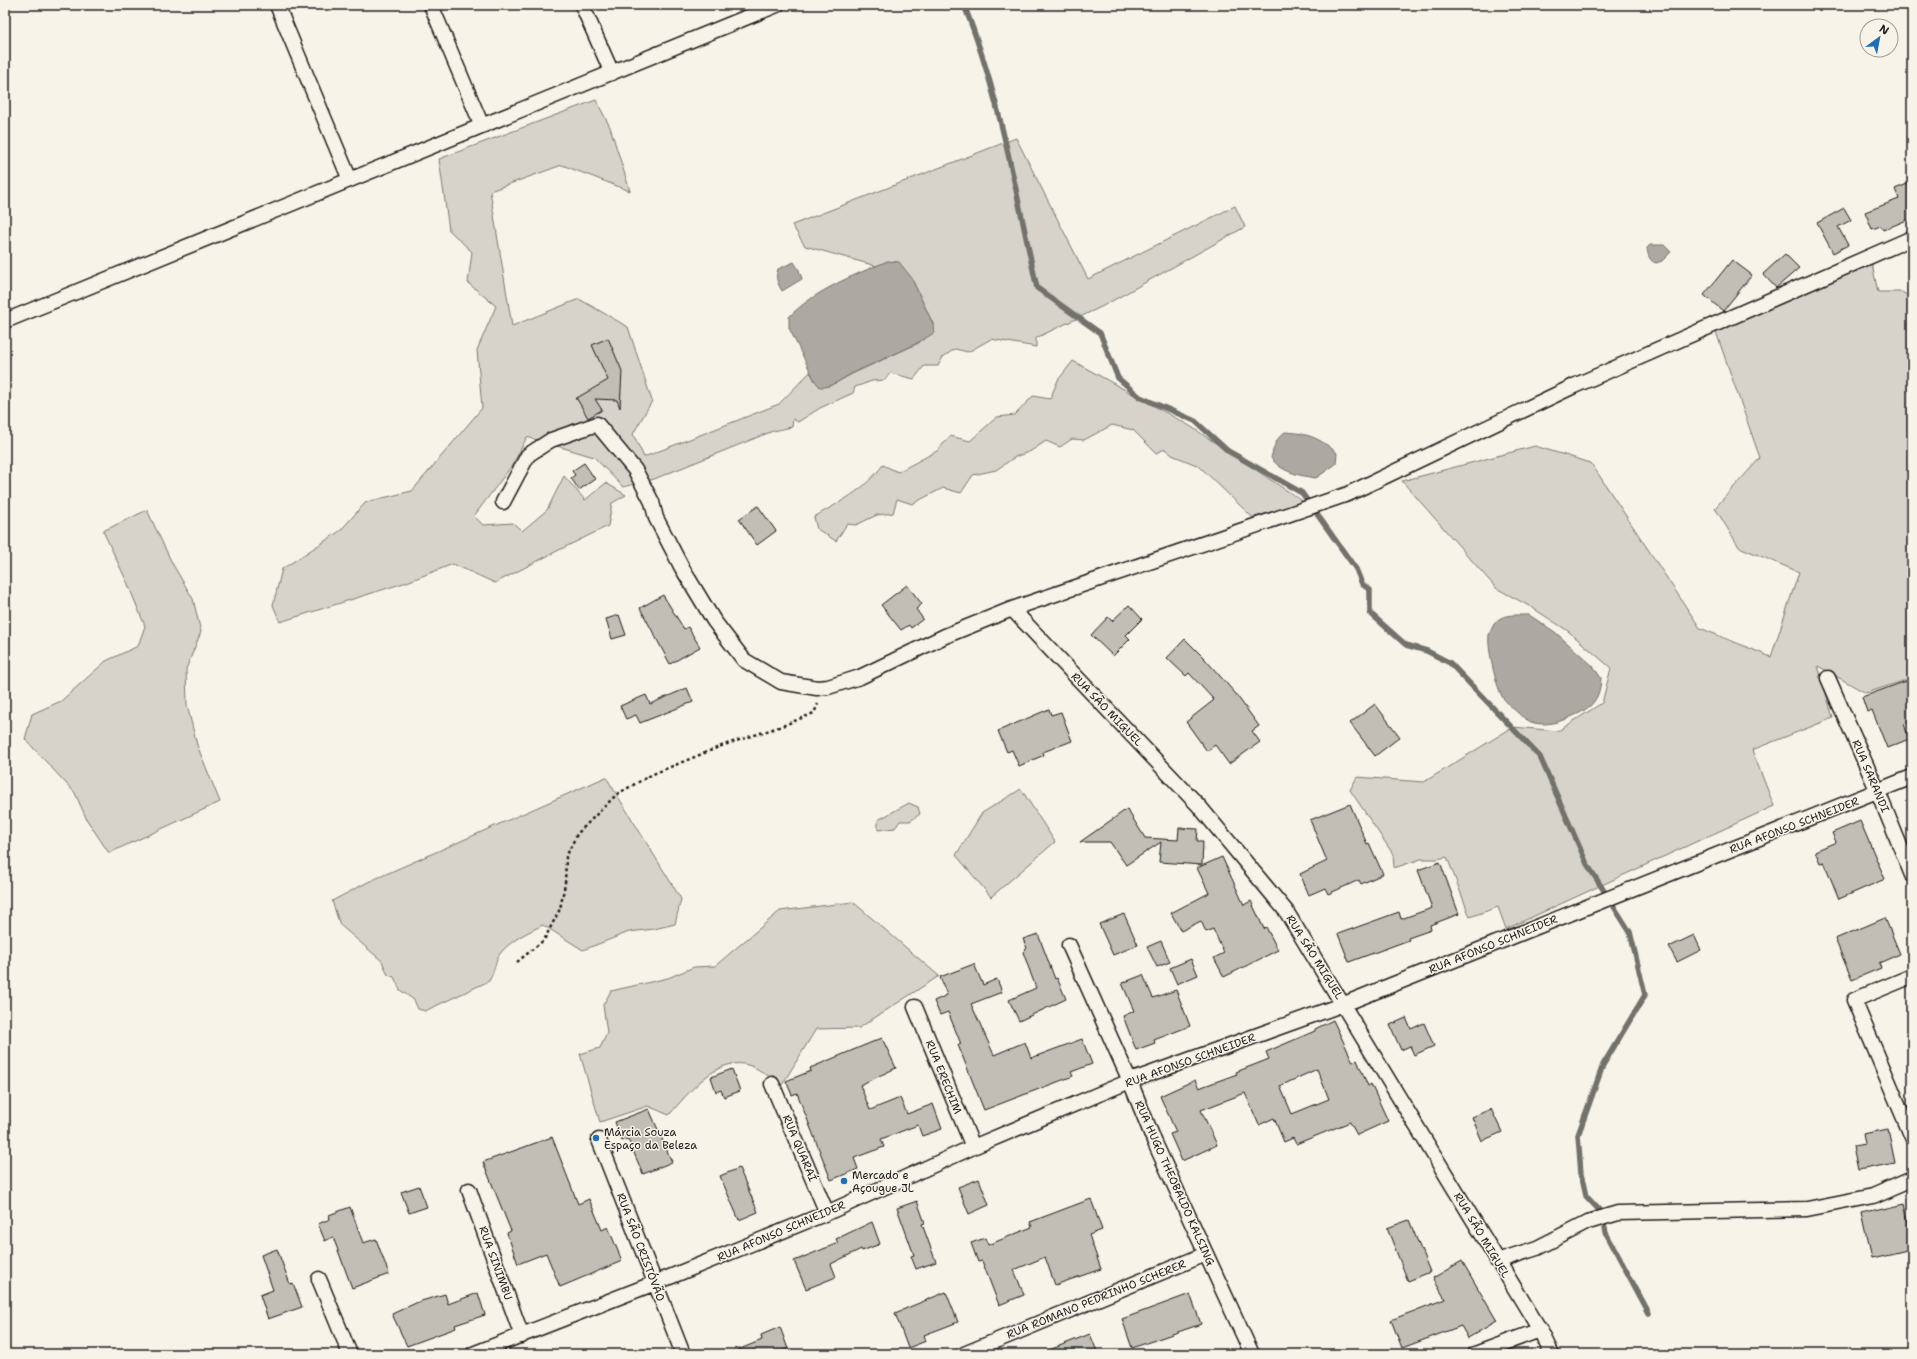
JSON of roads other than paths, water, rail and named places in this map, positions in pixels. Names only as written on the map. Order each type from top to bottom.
[{"type":"street","points":[[277,5],[350,180]]},
{"type":"street","points":[[431,5],[482,126]]},
{"type":"street","points":[[582,5],[612,73]]},
{"type":"street","points":[[5,321],[777,5]]},
{"type":"street","points":[[503,502],[528,455],[551,440],[597,424],[635,470],[652,502],[656,518],[682,568],[714,621],[744,660],[781,682],[817,688],[828,687],[860,677],[945,636],[1012,609],[1348,494],[1574,386],[1912,238]]},
{"type":"street","name":"RUA SÃO MIGUEL","points":[[1012,609],[1199,806],[1286,911],[1344,1004],[1497,1261],[1540,1330],[1552,1354]]},
{"type":"street","name":"RUA SARANDI","points":[[1828,678],[1878,792],[1912,875]]},
{"type":"street","name":"RUA AFONSO SCHNEIDER","points":[[473,1354],[654,1284],[827,1212],[973,1147],[1130,1081],[1344,1004],[1878,792],[1912,777]]},
{"type":"street","name":"RUA HUGO THEOBALDO KALSING","points":[[1069,945],[1130,1081],[1155,1143],[1252,1354]]},
{"type":"street","points":[[1912,976],[1854,1000],[1912,1137]]},
{"type":"street","name":"RUA ERECHIM","points":[[915,1007],[973,1147]]},
{"type":"street","name":"RUA QUARAÍ","points":[[772,1084],[827,1212]]},
{"type":"street","name":"RUA SÃO CRISTÓVÃO","points":[[599,1140],[654,1284],[683,1354]]},
{"type":"street","points":[[1497,1261],[1537,1248],[1588,1222],[1618,1213],[1807,1209],[1873,1196],[1912,1179]]},
{"type":"street","name":"RUA SINIMBU","points":[[470,1190],[522,1336]]},
{"type":"street","name":"RUA ROMANO PEDRINHO SCHERER","points":[[964,1354],[1206,1254]]},
{"type":"street","points":[[319,1279],[350,1354]]},
{"type":"street","points":[[1475,1354],[1540,1330]]},
{"type":"waterway","points":[[964,5],[988,74],[1006,145],[1037,288],[1100,333],[1118,378],[1140,397],[1195,421],[1228,451],[1302,493],[1356,569],[1362,584],[1370,590],[1370,613],[1406,645],[1427,651],[1450,663],[1540,757],[1587,864],[1630,932],[1645,995],[1603,1065],[1578,1135],[1581,1174],[1586,1196],[1600,1211]]},
{"type":"waterway","points":[[1604,1224],[1606,1233],[1649,1313]]},
{"type":"place","name":"Márcia Souza Espaço da Beleza","points":[[596,1138]]},
{"type":"place","name":"Mercado e Açougue JL","points":[[844,1181]]}]
